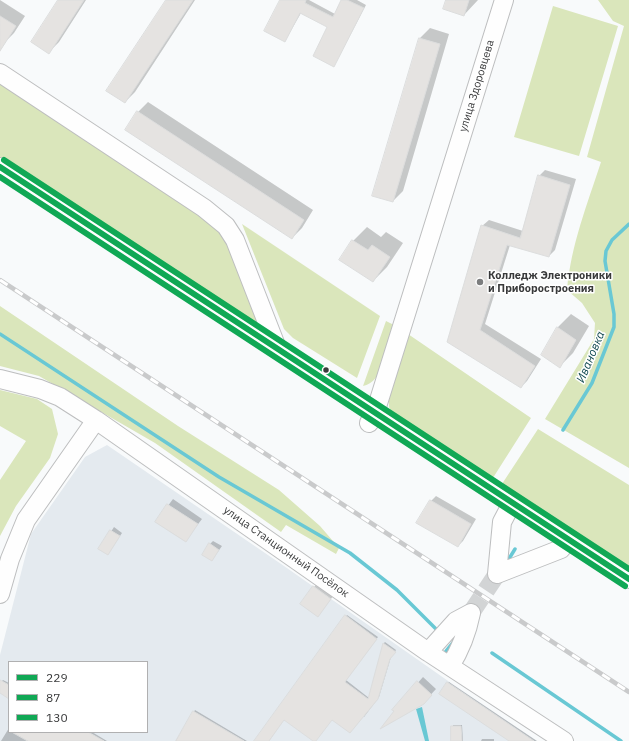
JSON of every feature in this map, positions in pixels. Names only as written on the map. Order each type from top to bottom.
[{"type":"street","name":"улица Здоровцева","points":[[372,418],[504,0]]},
{"type":"street","points":[[0,73],[204,208],[226,226],[242,256],[277,348]]},
{"type":"street","points":[[0,167],[277,348],[372,418]]},
{"type":"street","points":[[0,181],[372,418],[564,544],[629,579]]},
{"type":"street","name":"улица Станционный Посёлок","points":[[0,378],[47,392],[60,398],[96,420],[428,652],[564,741]]},
{"type":"street","points":[[0,594],[10,559],[26,520],[96,420]]},
{"type":"street","points":[[508,508],[502,522],[497,574],[564,544]]},
{"type":"street","points":[[564,544],[629,594]]},
{"type":"street","points":[[428,652],[456,621],[470,613],[468,628],[461,650],[450,666]]},
{"type":"shaded area","points":[[107,445],[537,741],[0,741],[0,655],[31,534],[85,457]]},
{"type":"green space","points":[[598,0],[629,0],[629,468],[545,419],[594,339],[595,323],[582,303],[567,290],[576,241],[601,162],[587,157],[624,26],[613,21]]},
{"type":"green space","points":[[553,6],[618,26],[579,156],[514,137]]},
{"type":"green space","points":[[0,81],[198,211],[224,234],[259,325],[0,159]]},
{"type":"green space","points":[[242,224],[380,316],[357,378],[293,338],[284,329]]},
{"type":"green space","points":[[0,306],[178,426],[279,490],[320,526],[339,548],[336,554],[286,525],[281,532],[155,443],[39,376],[0,366]]},
{"type":"green space","points":[[386,321],[396,326],[385,362],[376,378],[363,386]]},
{"type":"green space","points":[[408,334],[531,418],[491,481],[393,415],[389,407],[389,397]]},
{"type":"green space","points":[[0,390],[37,399],[52,409],[58,434],[50,458],[16,506],[0,536],[0,480],[26,441],[0,426]]},
{"type":"green space","points":[[538,429],[629,485],[629,570],[500,487]]},
{"type":"water","points":[[422,707],[429,741],[425,741],[416,709]]},
{"type":"building","points":[[58,0],[84,0],[49,54],[31,42]]},
{"type":"building","points":[[166,0],[193,0],[125,103],[106,91]]},
{"type":"building","points":[[280,0],[306,0],[305,3],[333,17],[341,0],[347,0],[364,8],[334,67],[313,56],[327,27],[300,13],[285,42],[264,31]]},
{"type":"building","points":[[446,0],[469,0],[464,16],[443,9]]},
{"type":"building","points":[[0,16],[16,26],[0,51]]},
{"type":"building","points":[[419,38],[440,44],[393,202],[372,196]]},
{"type":"building","points":[[137,111],[304,220],[292,239],[125,130]]},
{"type":"building","name":"Колледж Электроники и Приборостроения","points":[[538,175],[570,185],[549,257],[507,245],[480,330],[535,366],[521,388],[447,342],[481,225],[520,238]]},
{"type":"building","points":[[352,240],[368,250],[372,245],[390,257],[373,282],[339,260]]},
{"type":"building","points":[[557,327],[576,340],[560,368],[541,355]]},
{"type":"building","points":[[430,500],[471,524],[458,547],[416,523]]},
{"type":"building","points":[[167,504],[198,524],[186,542],[155,522]]},
{"type":"building","points":[[110,530],[120,536],[108,555],[98,549]]},
{"type":"building","points":[[209,543],[219,550],[212,561],[202,555]]},
{"type":"building","points":[[313,586],[331,599],[318,617],[300,604]]},
{"type":"building","points":[[345,615],[377,639],[345,682],[368,699],[383,643],[396,652],[390,659],[378,699],[350,733],[332,720],[316,741],[313,741],[284,720],[269,741],[254,741]]},
{"type":"building","points":[[0,680],[8,684],[8,698],[0,693]]},
{"type":"building","points":[[417,681],[432,695],[424,704],[380,729],[394,711],[392,710]]},
{"type":"building","points":[[447,682],[534,741],[509,741],[439,694]]},
{"type":"building","points":[[193,711],[244,741],[176,741]]},
{"type":"building","points":[[451,726],[461,726],[462,741],[451,741]]},
{"type":"building","points":[[14,733],[90,733],[104,741],[28,741]]},
{"type":"waterway","name":"Ивановка","points":[[563,430],[592,383],[614,327],[614,314],[605,261],[606,251],[612,240],[629,224]]},
{"type":"waterway","points":[[0,334],[219,477],[350,553],[397,590],[437,630]]},
{"type":"waterway","name":"Ивановка","points":[[507,562],[515,549]]},
{"type":"waterway","name":"Ивановка","points":[[446,651],[455,640]]},
{"type":"waterway","points":[[492,653],[621,741]]},
{"type":"tunnel","points":[[471,613],[497,574]]},
{"type":"railway","points":[[0,280],[629,692]]},
{"type":"transit line","name":"130","points":[[4,160],[629,569]]},
{"type":"transit line","name":"229","points":[[0,167],[629,579]]},
{"type":"transit line","name":"87","points":[[0,177],[625,586]]},
{"type":"place","name":"Колледж Электроники и Приборостроения","points":[[480,282]]}]
